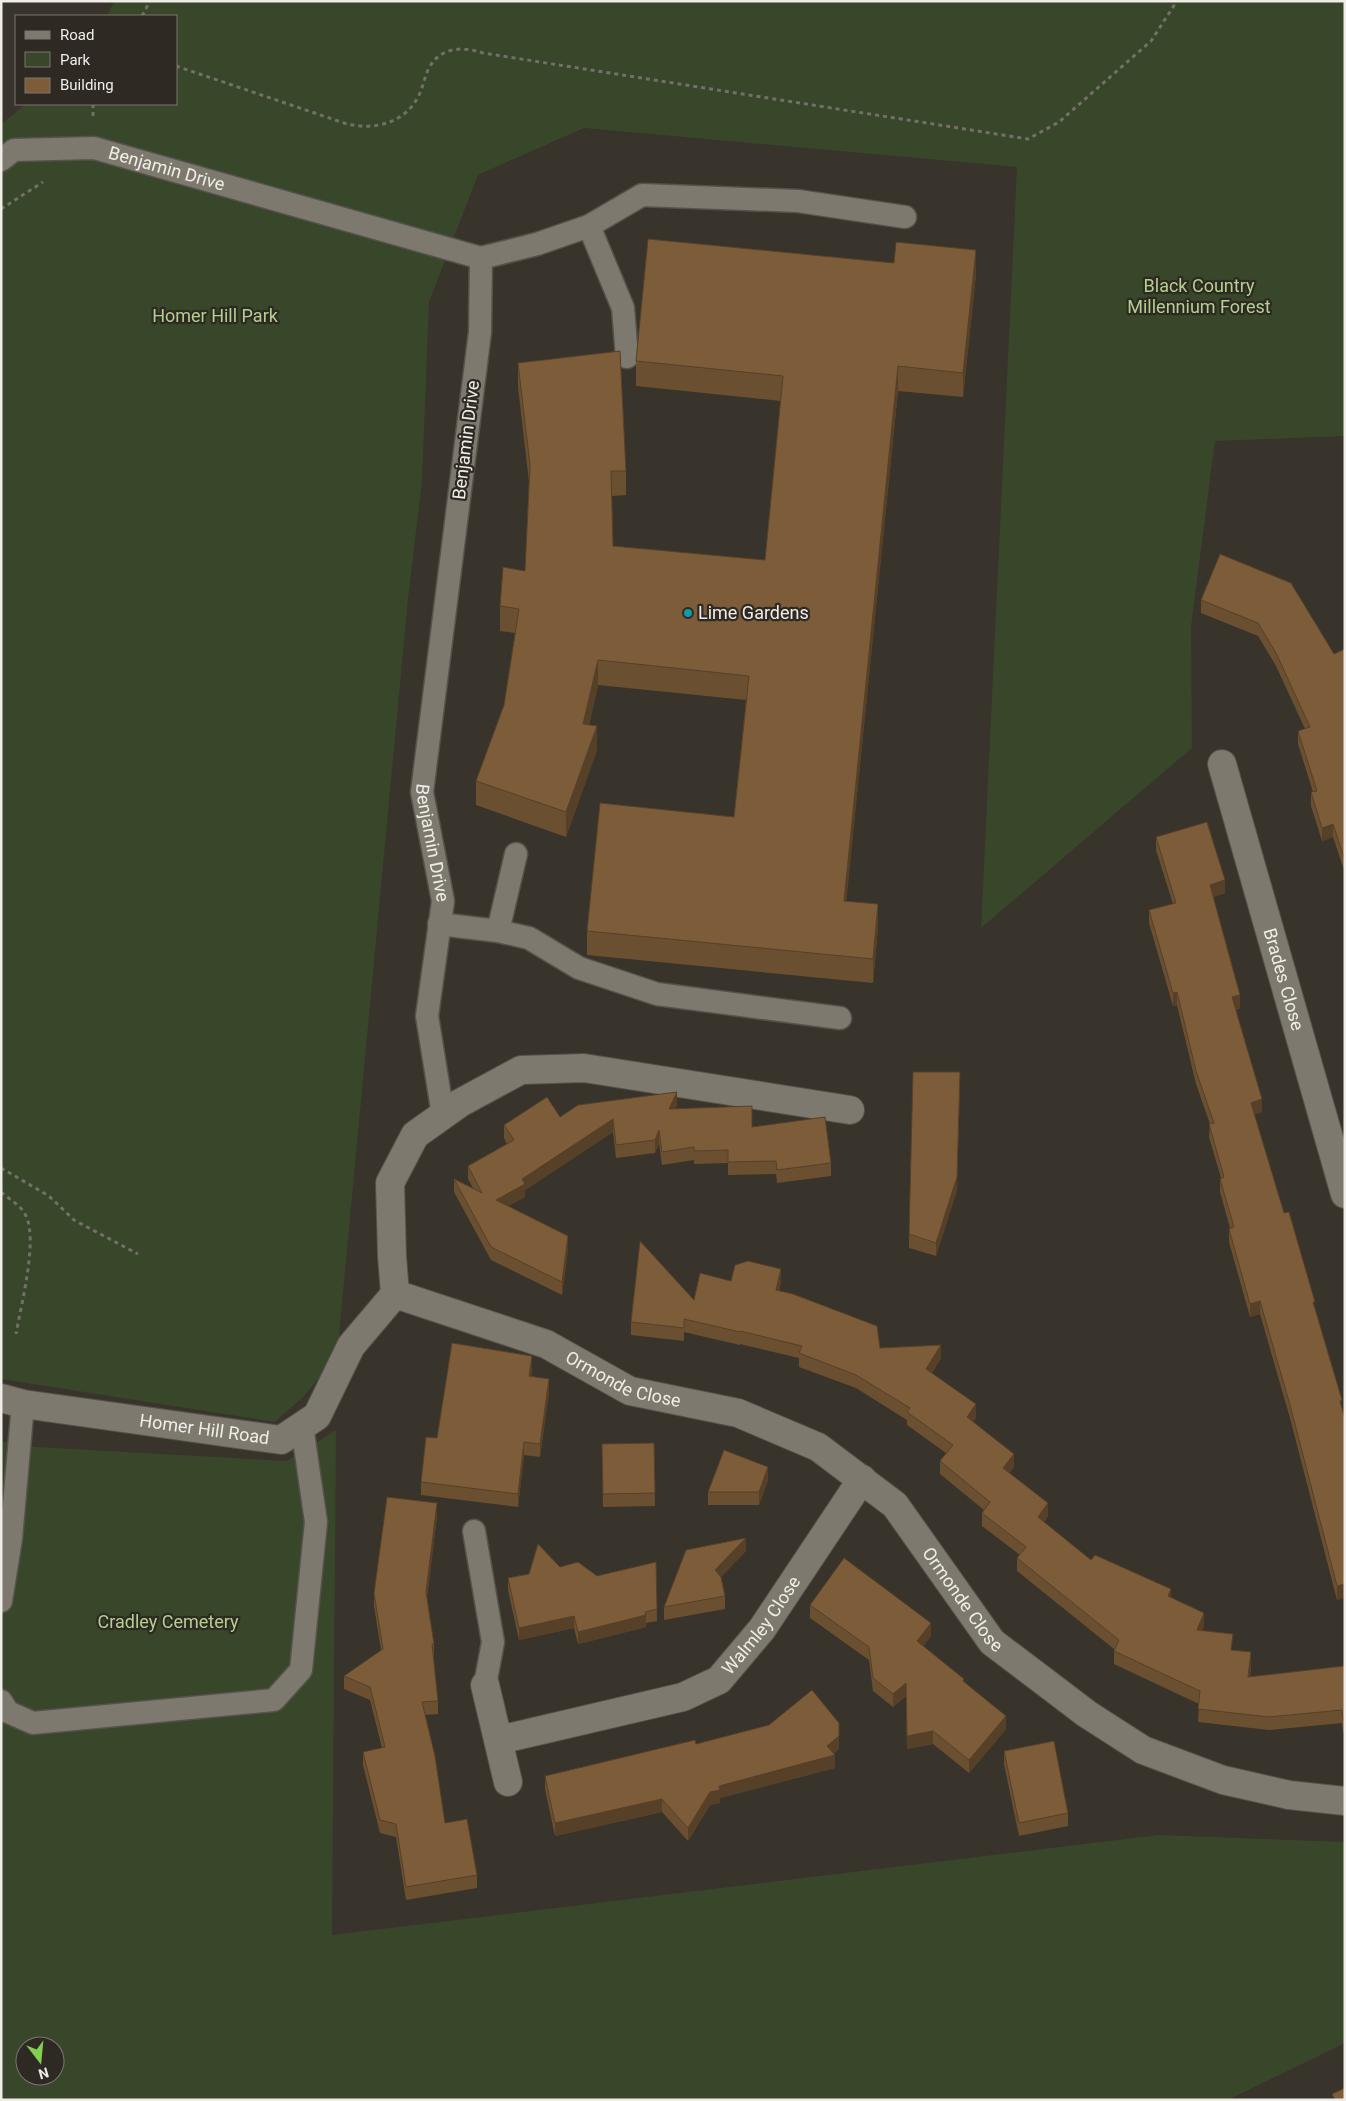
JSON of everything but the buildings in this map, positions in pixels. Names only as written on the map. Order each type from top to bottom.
[{"type":"street","name":"Brades Close","points":[[1222,764],[1345,1194]]},
{"type":"street","points":[[395,1294],[390,1183],[415,1136],[460,1103],[521,1070],[584,1068],[850,1110]]},
{"type":"street","name":"Homer Hill Road","points":[[12,1401],[280,1440],[317,1416],[352,1346],[395,1294]]},
{"type":"street","name":"Ormonde Close","points":[[395,1294],[546,1344],[630,1391],[738,1413],[818,1447],[895,1505],[992,1642],[1087,1714],[1143,1750],[1222,1780],[1289,1794],[1345,1801]]},
{"type":"street","name":"Walmley Close","points":[[499,1740],[683,1697],[719,1680],[762,1629],[862,1480]]},
{"type":"street","points":[[485,1685],[508,1782]]},
{"type":"lane","name":"Benjamin Drive","points":[[1,160],[14,150],[94,148],[481,258],[480,332],[422,792],[443,901],[427,1016],[443,1115]]},
{"type":"lane","points":[[481,258],[537,244],[589,226],[642,194],[798,201],[905,217]]},
{"type":"lane","points":[[589,226],[623,308],[627,357]]},
{"type":"lane","points":[[498,931],[516,854]]},
{"type":"lane","points":[[439,924],[498,931],[529,938],[579,968],[657,994],[840,1018]]},
{"type":"lane","points":[[1,1601],[12,1539],[12,1401]]},
{"type":"lane","points":[[1,1701],[8,1712],[33,1722],[274,1700],[301,1670],[316,1522],[302,1426]]},
{"type":"lane","points":[[474,1531],[493,1642],[485,1685]]},
{"type":"path","points":[[143,15],[150,1]]},
{"type":"path","points":[[178,67],[361,127],[388,123],[400,117],[418,98],[430,66],[439,56],[451,50],[462,48],[483,54],[995,136],[1028,139],[1059,122],[1151,40],[1177,1]]},
{"type":"path","points":[[1,1168],[49,1196],[74,1220],[138,1254]]},
{"type":"path","points":[[1,1192],[18,1204],[26,1215],[30,1230],[31,1246],[16,1334]]},
{"type":"green space","name":"Homer Hill Park","points":[[114,1],[1345,1],[1345,436],[1215,441],[1191,627],[1192,748],[981,928],[1017,167],[584,128],[478,175],[429,302],[422,481],[408,599],[337,1357],[303,1397],[275,1422],[1,1379],[1,124],[25,105],[178,105],[178,15],[107,15]]},
{"type":"green space","name":"Cradley Cemetery","points":[[336,1430],[332,1935],[1159,1835],[1345,1842],[1345,2043],[1228,2100],[1,2100],[1,1441],[19,1446],[287,1461]]},
{"type":"place","name":"Lime Gardens","points":[[688,613]]},
{"type":"park label","name":"Black Country Millennium Forest","points":[[1199,296]]}]
